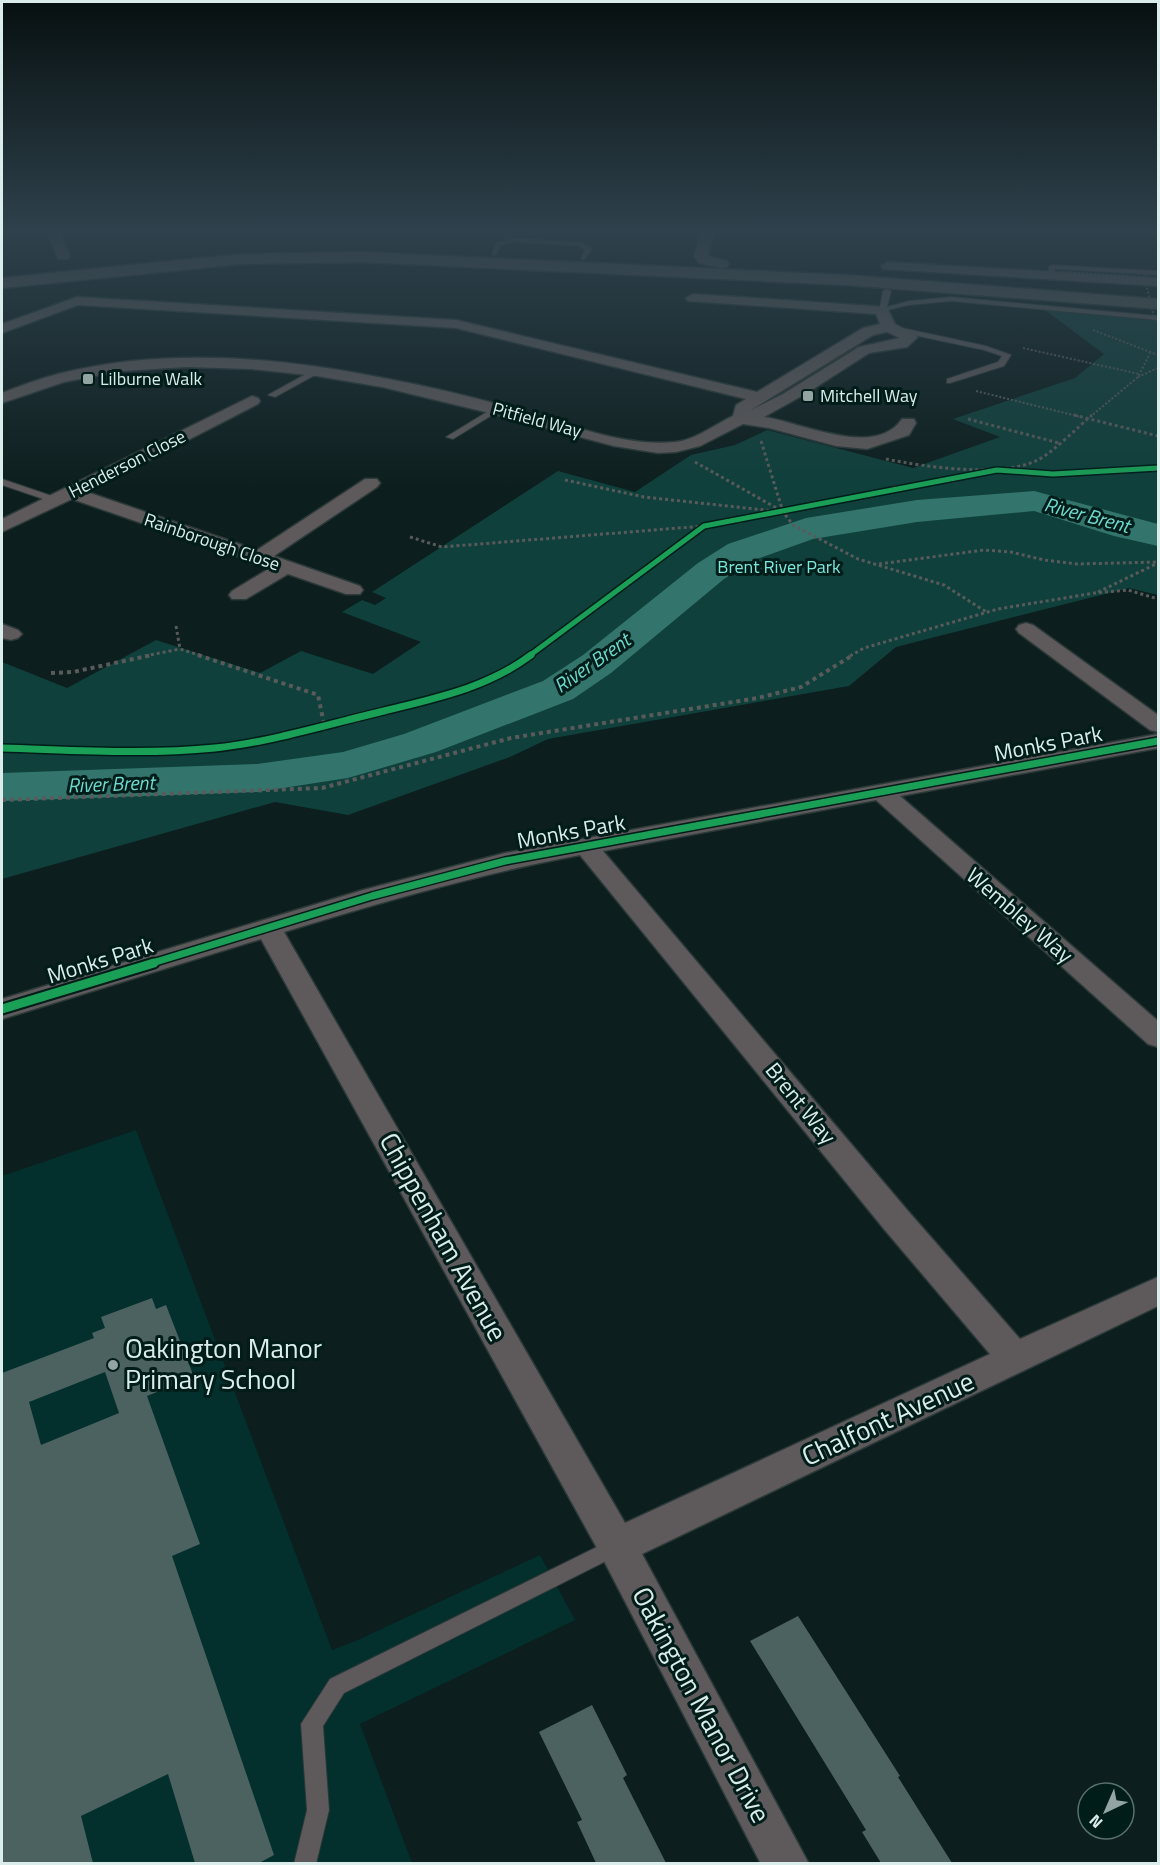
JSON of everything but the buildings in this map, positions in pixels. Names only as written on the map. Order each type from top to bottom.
[{"type":"street","points":[[2,329],[36,316]]},
{"type":"street","points":[[324,316],[456,324],[759,397]]},
{"type":"street","points":[[741,419],[763,412],[864,350],[876,346],[902,344],[910,337],[889,327],[884,316]]},
{"type":"street","name":"Pitfield Way","points":[[2,398],[31,385],[86,373],[144,365],[237,363],[320,370],[457,398],[618,441],[649,447],[676,447],[711,436],[741,419],[742,409],[759,397],[860,335],[878,328],[889,327]]},
{"type":"street","name":"Henderson Close","points":[[2,526],[252,401]]},
{"type":"street","points":[[741,419],[770,423],[836,441],[867,444],[903,431],[908,423]]},
{"type":"street","points":[[257,559],[371,483]]},
{"type":"street","name":"Rainborough Close","points":[[63,497],[353,590]]},
{"type":"street","points":[[239,595],[285,568]]},
{"type":"street","points":[[1026,629],[1158,725]]},
{"type":"street","name":"Monks Park","points":[[2,1009],[435,878],[505,861],[1158,741]]},
{"type":"street","name":"Wembley Way","points":[[882,793],[1158,1037]]},
{"type":"street","name":"Brent Way","points":[[587,847],[896,1220],[1015,1358]]},
{"type":"street","name":"Chippenham Avenue","points":[[268,928],[617,1546]]},
{"type":"street","name":"Chalfont Avenue","points":[[617,1546],[1158,1291]]},
{"type":"street","name":"Oakington Manor Drive","points":[[617,1546],[786,1863]]},
{"type":"lane","points":[[1119,316],[1158,320]]},
{"type":"lane","points":[[889,327],[986,348],[1007,356],[1001,364],[950,381]]},
{"type":"lane","points":[[272,395],[320,370]]},
{"type":"lane","points":[[450,437],[498,409]]},
{"type":"lane","points":[[2,482],[63,497]]},
{"type":"lane","points":[[305,1863],[318,1810],[312,1724],[337,1686],[617,1546]]},
{"type":"path","points":[[1007,356],[1019,348],[1139,376]]},
{"type":"path","points":[[1139,376],[1150,353]]},
{"type":"path","points":[[953,479],[1038,460],[1139,376],[1158,368]]},
{"type":"path","points":[[950,381],[985,394],[1158,436]]},
{"type":"path","points":[[968,418],[1060,443]]},
{"type":"path","points":[[758,431],[783,512],[793,525],[858,558],[944,585],[988,613]]},
{"type":"path","points":[[676,447],[684,456],[783,512]]},
{"type":"path","points":[[997,470],[1031,472]]},
{"type":"path","points":[[565,480],[644,497],[783,512]]},
{"type":"path","points":[[749,518],[795,509]]},
{"type":"path","points":[[410,537],[442,547],[716,524]]},
{"type":"path","points":[[695,533],[704,526]]},
{"type":"path","points":[[876,564],[984,550],[1011,552],[1044,560],[1077,564],[1158,563]]},
{"type":"path","points":[[1095,593],[1158,563]]},
{"type":"path","points":[[2,800],[322,789],[510,738],[758,698],[801,687],[864,648],[988,613],[1095,593],[1128,591],[1158,599]]},
{"type":"path","points":[[176,626],[180,649]]},
{"type":"path","points":[[51,673],[73,672],[180,649],[318,695],[324,724]]},
{"type":"path","points":[[313,727],[336,721]]},
{"type":"shaded area","name":"Oakington Manor Primary School","points":[[136,1130],[332,1650],[540,1555],[575,1620],[360,1724],[412,1863],[2,1863],[2,1176]]},
{"type":"green space","name":"Brent River Park","points":[[1053,316],[1107,316],[1158,321],[1158,595],[1129,588],[896,647],[849,686],[548,739],[510,757],[348,815],[275,802],[2,879],[2,662],[67,688],[156,640],[260,673],[301,651],[373,674],[421,642],[342,612],[362,600],[375,605],[386,598],[372,592],[558,471],[635,492],[691,455],[735,445],[767,430],[913,468],[1000,437],[953,419],[1075,378],[1104,354]]},
{"type":"waterway","name":"River Brent","points":[[2,787],[257,778],[348,765],[420,743],[558,690],[597,664],[711,571],[741,552],[806,529],[917,511],[1034,501],[1158,535]]},
{"type":"cycle path","points":[[2,748],[113,751],[214,748],[256,742],[448,695],[508,672],[704,526],[997,470],[1053,474],[1158,468]]},
{"type":"cycle path","points":[[2,1009],[372,896],[505,861],[1158,741]]},
{"type":"place","name":"Lilburne Walk","points":[[88,379]]},
{"type":"place","name":"Mitchell Way","points":[[808,396]]},
{"type":"place","name":"Oakington Manor Primary School","points":[[113,1365]]}]
